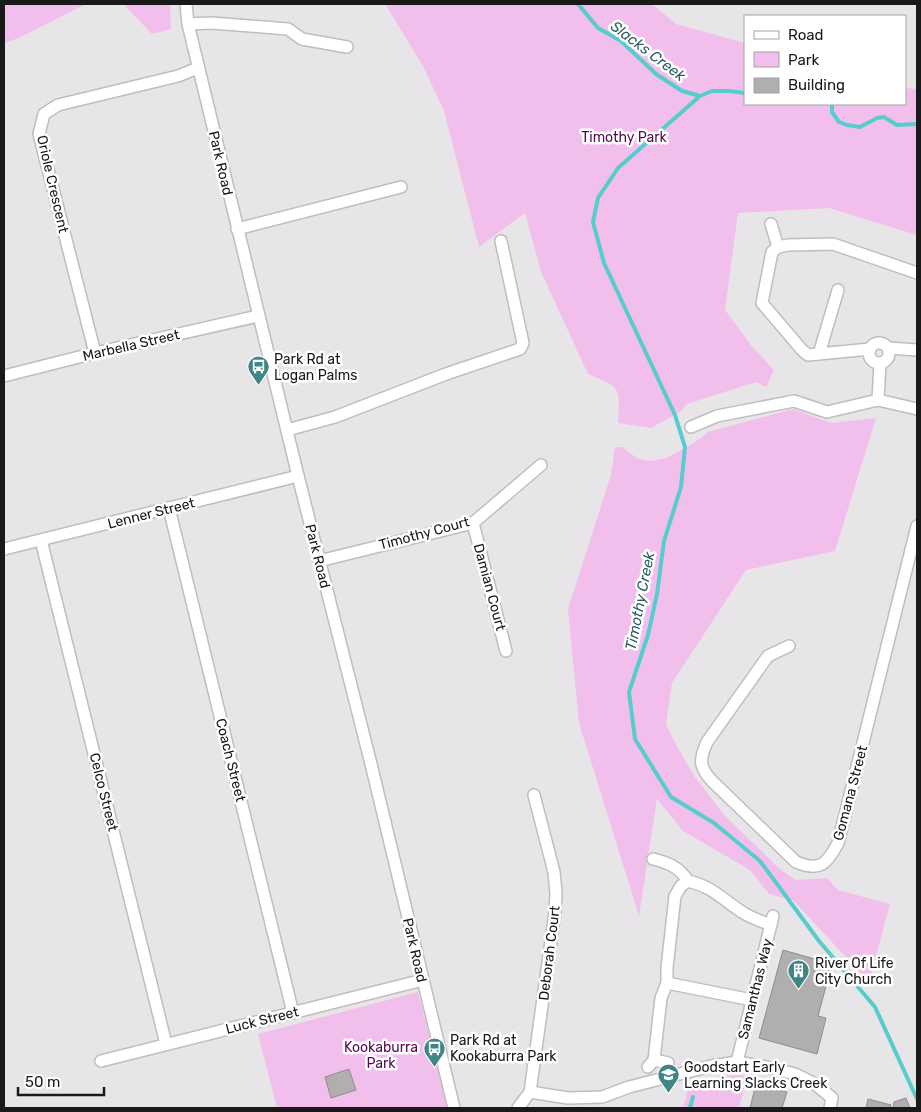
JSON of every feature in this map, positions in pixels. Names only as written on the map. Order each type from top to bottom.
[{"type":"street","name":"Park Road","points":[[186,4],[188,24],[198,68],[258,316],[371,764],[454,1108]]},
{"type":"street","points":[[188,24],[212,23],[288,29],[302,39],[347,47]]},
{"type":"street","name":"Oriole Crescent","points":[[95,353],[39,134],[44,114],[58,105],[178,76],[198,68]]},
{"type":"street","points":[[237,229],[401,187]]},
{"type":"street","points":[[771,224],[778,247]]},
{"type":"street","points":[[287,430],[335,417],[446,374],[520,349],[522,343],[501,242]]},
{"type":"street","points":[[917,274],[833,244],[788,245],[778,247],[772,252],[762,303],[808,355],[870,349],[878,343],[884,344],[889,348],[917,350]]},
{"type":"street","points":[[819,354],[838,290]]},
{"type":"street","name":"Marbella Street","points":[[4,376],[258,316]]},
{"type":"street","points":[[880,363],[888,358],[889,348]]},
{"type":"street","points":[[870,349],[871,359],[880,363]]},
{"type":"street","points":[[878,400],[880,363]]},
{"type":"street","points":[[691,427],[717,416],[794,401],[826,412],[878,400],[917,409]]},
{"type":"street","name":"Timothy Court","points":[[319,561],[473,523],[541,465]]},
{"type":"street","name":"Lenner Street","points":[[4,549],[298,476]]},
{"type":"street","name":"Coach Street","points":[[169,508],[292,1012]]},
{"type":"street","name":"Damian Court","points":[[473,523],[506,651]]},
{"type":"street","name":"Gomana Street","points":[[790,646],[768,656],[707,742],[701,756],[704,772],[712,781],[796,862],[809,867],[822,865],[831,856],[838,843],[917,526]]},
{"type":"street","name":"Celco Street","points":[[41,540],[166,1044]]},
{"type":"street","name":"Deborah Court","points":[[518,1108],[530,1092],[556,902],[554,872],[534,795]]},
{"type":"street","points":[[653,859],[671,864],[683,873],[688,881],[681,886],[675,896],[667,983],[661,998],[651,1064],[668,1063]]},
{"type":"street","name":"Samanthas Way","points":[[688,881],[711,888],[742,913],[754,919],[772,921],[737,1062]]},
{"type":"street","name":"Luck Street","points":[[101,1061],[422,980]]},
{"type":"street","points":[[667,983],[752,1000]]},
{"type":"street","points":[[530,1092],[568,1098],[602,1097],[629,1087],[712,1066],[737,1062],[795,1074],[815,1084],[831,1103]]},
{"type":"green space","points":[[4,4],[86,4],[19,38],[4,43]]},
{"type":"green space","points":[[123,4],[170,4],[171,29],[152,34]]},
{"type":"green space","name":"Timothy Park","points":[[385,4],[652,4],[676,24],[744,43],[744,105],[906,105],[906,88],[917,89],[917,235],[829,208],[738,213],[725,310],[751,345],[774,370],[766,387],[756,382],[687,404],[680,412],[651,428],[618,423],[619,402],[616,390],[613,386],[588,374],[541,272],[525,213],[479,247],[444,111],[423,66]]},
{"type":"green space","points":[[793,409],[831,423],[876,418],[835,551],[746,570],[672,683],[666,724],[695,777],[725,816],[781,870],[796,880],[827,878],[838,890],[890,904],[869,982],[794,901],[769,894],[750,870],[683,831],[657,799],[639,916],[579,723],[568,609],[611,475],[615,447],[622,447],[638,459],[651,461],[666,458],[694,443],[708,432]]},
{"type":"green space","name":"Kookaburra Park","points":[[418,992],[448,1108],[277,1108],[258,1034]]},
{"type":"green space","points":[[747,1076],[739,1108],[683,1108],[689,1085],[716,1077]]},
{"type":"building","name":"River Of Life City Church","points":[[783,950],[832,964],[818,1016],[826,1018],[817,1054],[759,1038]]},
{"type":"building","points":[[349,1069],[356,1090],[331,1098],[325,1077]]},
{"type":"building","points":[[756,1084],[787,1092],[782,1108],[750,1108]]},
{"type":"building","points":[[906,1098],[910,1108],[893,1108],[894,1102]]},
{"type":"building","points":[[868,1099],[891,1105],[890,1108],[866,1108]]},
{"type":"waterway","name":"Slacks Creek","points":[[578,4],[598,28],[621,41],[656,74],[682,91],[700,96],[712,91],[744,93]]},
{"type":"waterway","name":"Timothy Creek","points":[[700,96],[618,168],[598,198],[593,222],[604,263],[675,415],[685,447],[681,487],[664,541],[657,594],[648,635],[629,692],[635,739],[671,797],[714,823],[760,861],[819,941],[875,1007],[917,1099]]},
{"type":"waterway","name":"Slacks Creek","points":[[832,105],[832,112],[839,122],[847,125],[860,127],[877,118],[884,117],[897,125],[917,124]]},
{"type":"waterway","points":[[690,1108],[693,1097]]},
{"type":"place","name":"Park Rd at Logan Palms","points":[[258,386]]},
{"type":"place","name":"River Of Life City Church","points":[[799,990]]},
{"type":"place","name":"Park Rd at Kookaburra Park","points":[[434,1067]]},
{"type":"place","name":"Goodstart Early Learning Slacks Creek","points":[[668,1094]]}]
